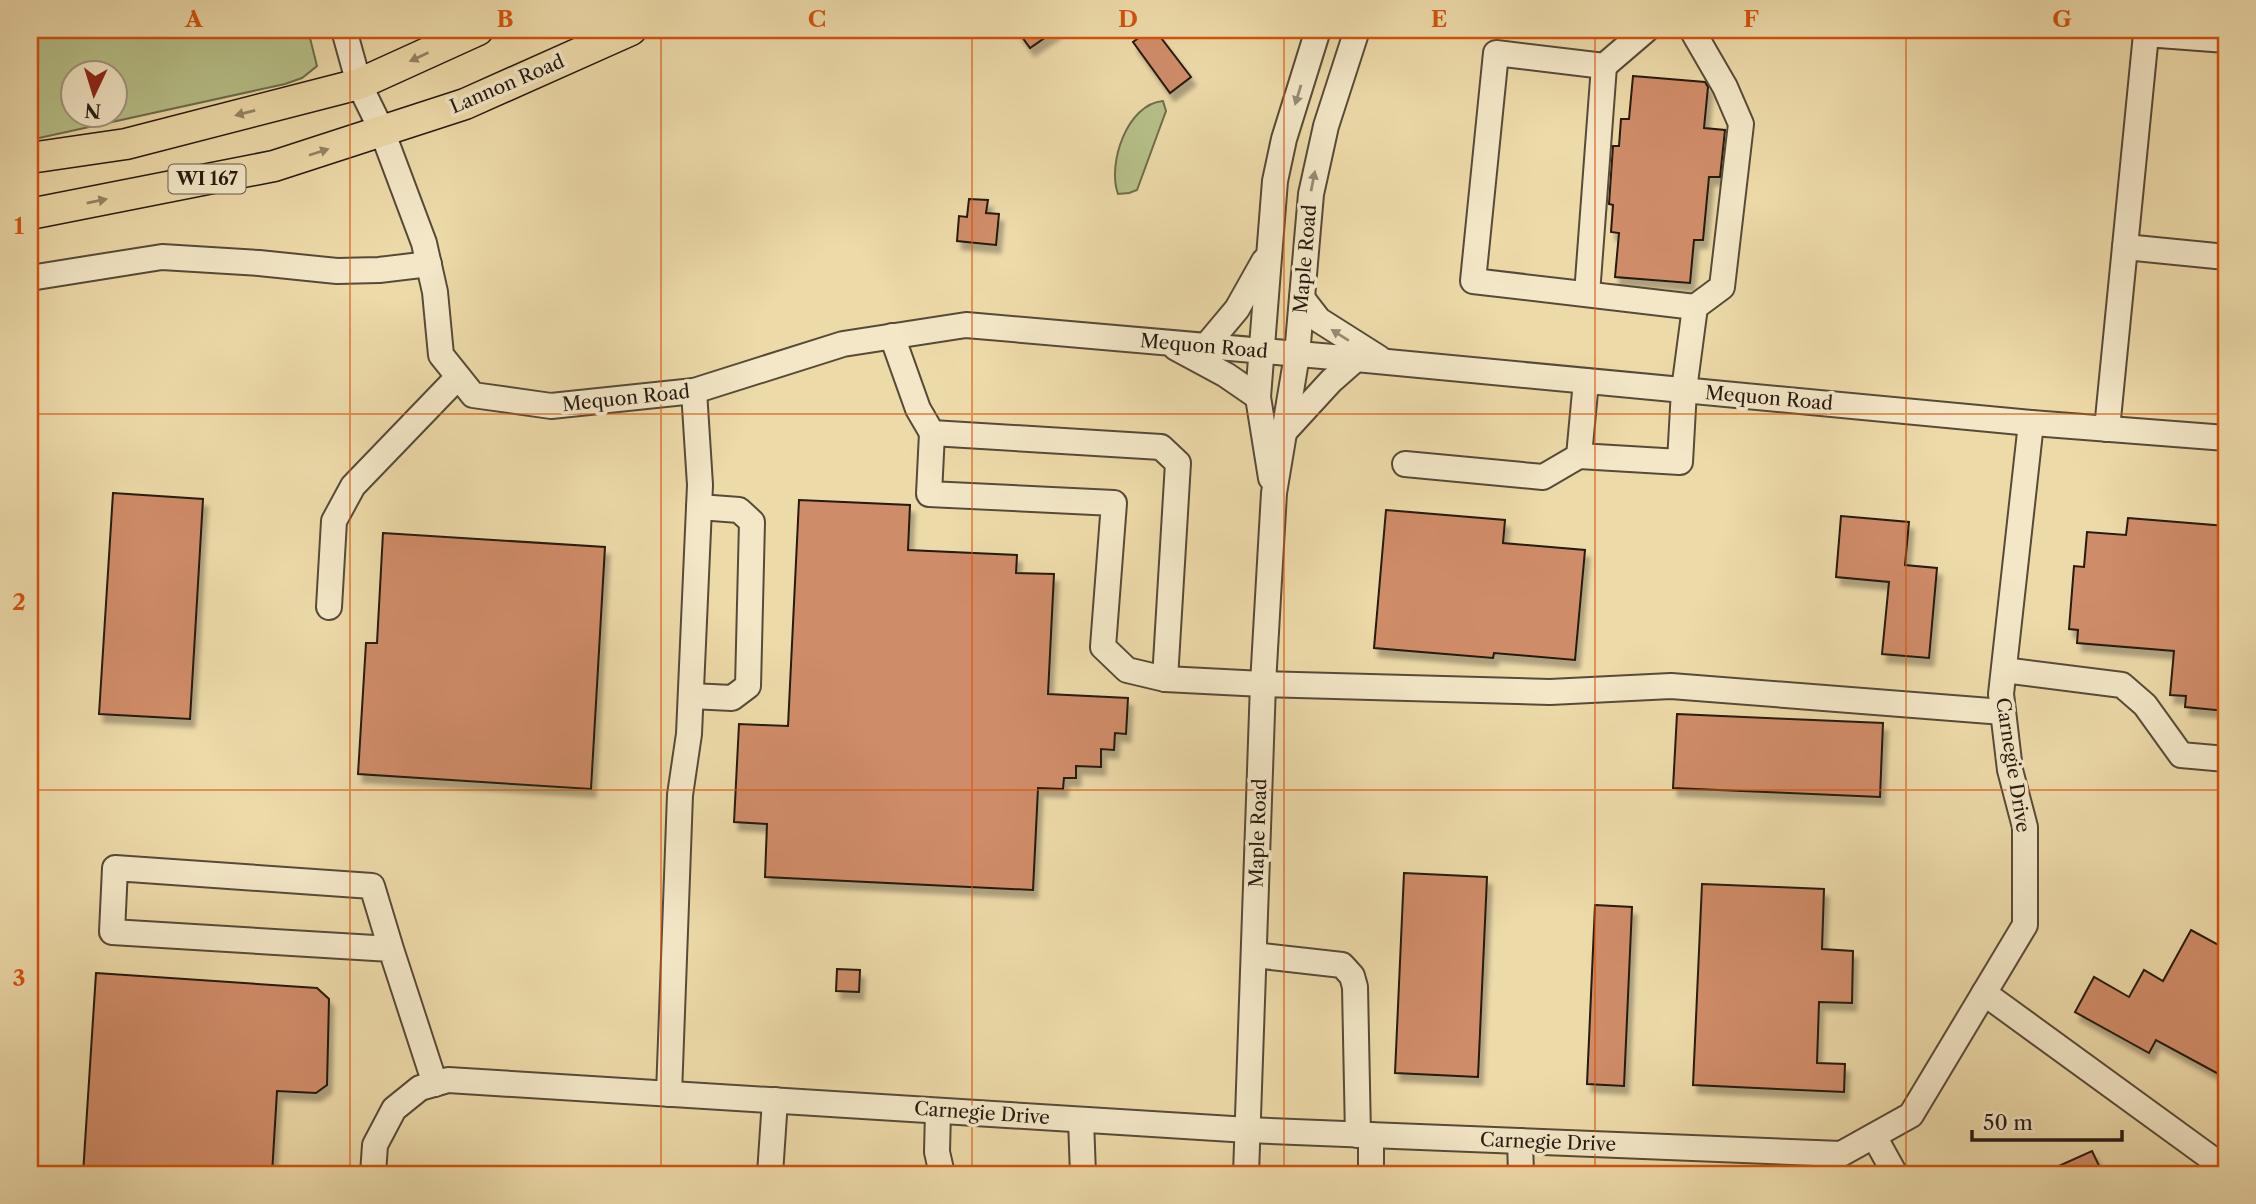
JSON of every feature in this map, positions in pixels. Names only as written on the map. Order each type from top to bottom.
[{"type":"main road","points":[[30,158],[126,144],[359,85],[478,30]]},
{"type":"main road","name":"Lannon Road","points":[[382,131],[465,104],[631,30]]},
{"type":"main road","name":"WI 167","points":[[30,214],[275,166],[382,131]]},
{"type":"street","name":"Mequon Road","points":[[344,30],[359,85],[382,131],[424,243],[435,292],[441,355],[473,395],[551,406],[694,391],[843,344],[966,325],[2031,423],[2226,438]]},
{"type":"street","name":"Maple Road","points":[[1274,493],[1258,397],[1275,181],[1284,139],[1318,30]]},
{"type":"street","name":"Maple Road","points":[[1246,1174],[1263,684],[1274,493],[1297,355],[1311,194],[1326,126],[1357,30]]},
{"type":"street","points":[[1587,294],[1604,65],[1646,30]]},
{"type":"street","points":[[1604,65],[1496,53],[1473,281],[1695,307],[1722,288],[1741,124],[1725,87],[1692,30]]},
{"type":"street","points":[[2108,429],[2146,34],[2226,40]]},
{"type":"street","points":[[2125,247],[2226,257]]},
{"type":"street","points":[[1206,346],[1237,309],[1269,251]]},
{"type":"street","points":[[30,278],[162,257],[337,271],[379,270],[429,264]]},
{"type":"street","points":[[1302,298],[1319,320],[1385,362]]},
{"type":"street","points":[[1405,464],[1543,477],[1578,456],[1680,462],[1684,390],[1695,307]]},
{"type":"street","points":[[892,337],[918,409],[932,433],[929,494],[1114,503],[1103,647],[1127,670],[1165,679],[1263,684],[1550,692],[1671,686],[2003,712]]},
{"type":"street","points":[[1166,343],[1226,374],[1258,397]]},
{"type":"street","points":[[1286,430],[1331,380],[1356,359]]},
{"type":"street","points":[[329,607],[334,521],[353,486],[458,377]]},
{"type":"street","points":[[1578,456],[1586,381]]},
{"type":"street","points":[[669,1094],[680,794],[689,734],[700,485],[694,391]]},
{"type":"street","name":"Carnegie Drive","points":[[442,1082],[1248,1130],[1520,1141],[1843,1164],[1874,1136],[1911,1115],[2025,925],[2025,827],[2010,770],[2001,694],[2031,423]]},
{"type":"street","points":[[932,433],[1161,447],[1178,463],[1165,679]]},
{"type":"street","points":[[691,696],[732,698],[748,685],[752,522],[739,510],[699,507]]},
{"type":"street","points":[[2004,670],[2122,685],[2146,705],[2182,755],[2226,759]]},
{"type":"street","points":[[373,1174],[375,1145],[394,1109],[420,1088],[442,1082],[391,949],[372,886],[115,868],[112,932],[391,949]]},
{"type":"street","points":[[1254,955],[1342,965],[1352,976],[1365,1135],[1371,1174]]},
{"type":"street","points":[[1984,993],[2226,1169]]},
{"type":"street","points":[[770,1174],[775,1100]]},
{"type":"street","points":[[937,1111],[937,1152],[942,1174]]},
{"type":"street","points":[[1081,1120],[1083,1174]]},
{"type":"street","points":[[1874,1136],[1895,1174]]},
{"type":"street","points":[[1520,1141],[1521,1174]]},
{"type":"green space","points":[[30,30],[308,30],[317,66],[302,78],[130,118],[130,60],[60,60],[60,130],[76,130],[30,140]]},
{"type":"green space","points":[[1163,101],[1166,111],[1137,190],[1118,194],[1115,167],[1123,137],[1139,113],[1150,105]]},
{"type":"building","points":[[1017,30],[1056,30],[1030,48]]},
{"type":"building","points":[[1150,30],[1155,30],[1191,77],[1170,93],[1133,42]]},
{"type":"building","points":[[1633,76],[1705,82],[1708,87],[1704,128],[1725,130],[1720,177],[1709,177],[1703,240],[1694,240],[1690,283],[1615,277],[1619,233],[1611,232],[1613,205],[1609,204],[1613,146],[1619,146],[1621,119],[1629,119]]},
{"type":"building","points":[[969,199],[988,200],[986,213],[999,214],[996,245],[957,241],[959,216],[967,217]]},
{"type":"building","points":[[113,493],[203,499],[190,719],[99,714]]},
{"type":"building","points":[[799,500],[910,505],[908,550],[1017,555],[1016,573],[1054,574],[1048,694],[1128,698],[1126,734],[1115,733],[1114,750],[1101,749],[1101,767],[1076,766],[1076,778],[1064,778],[1063,789],[1038,788],[1033,890],[765,877],[767,824],[734,822],[739,724],[788,726]]},
{"type":"building","points":[[1386,510],[1505,520],[1503,543],[1585,550],[1575,660],[1494,653],[1493,658],[1374,648]]},
{"type":"building","points":[[1841,516],[1909,522],[1905,565],[1937,568],[1929,658],[1882,654],[1889,582],[1836,577]]},
{"type":"building","points":[[2128,518],[2226,526],[2226,711],[2185,707],[2186,696],[2170,695],[2174,651],[2077,643],[2078,630],[2069,629],[2074,566],[2084,567],[2087,532],[2126,535]]},
{"type":"building","points":[[383,533],[605,547],[591,789],[358,774],[366,643],[377,643]]},
{"type":"building","points":[[1677,714],[1883,723],[1880,797],[1673,788]]},
{"type":"building","points":[[1404,873],[1487,877],[1478,1077],[1395,1073]]},
{"type":"building","points":[[1702,884],[1824,889],[1822,949],[1853,951],[1852,1003],[1819,1002],[1817,1063],[1845,1064],[1844,1092],[1693,1085]]},
{"type":"building","points":[[1595,905],[1632,907],[1624,1086],[1587,1084]]},
{"type":"building","points":[[2191,930],[2226,949],[2226,1078],[2156,1040],[2149,1053],[2075,1012],[2094,977],[2129,997],[2144,970],[2163,981]]},
{"type":"building","points":[[837,969],[860,970],[859,992],[836,991]]},
{"type":"building","points":[[96,973],[317,988],[329,999],[327,1085],[316,1093],[277,1091],[272,1174],[83,1174]]},
{"type":"building","points":[[2092,1151],[2103,1174],[2041,1174]]}]
